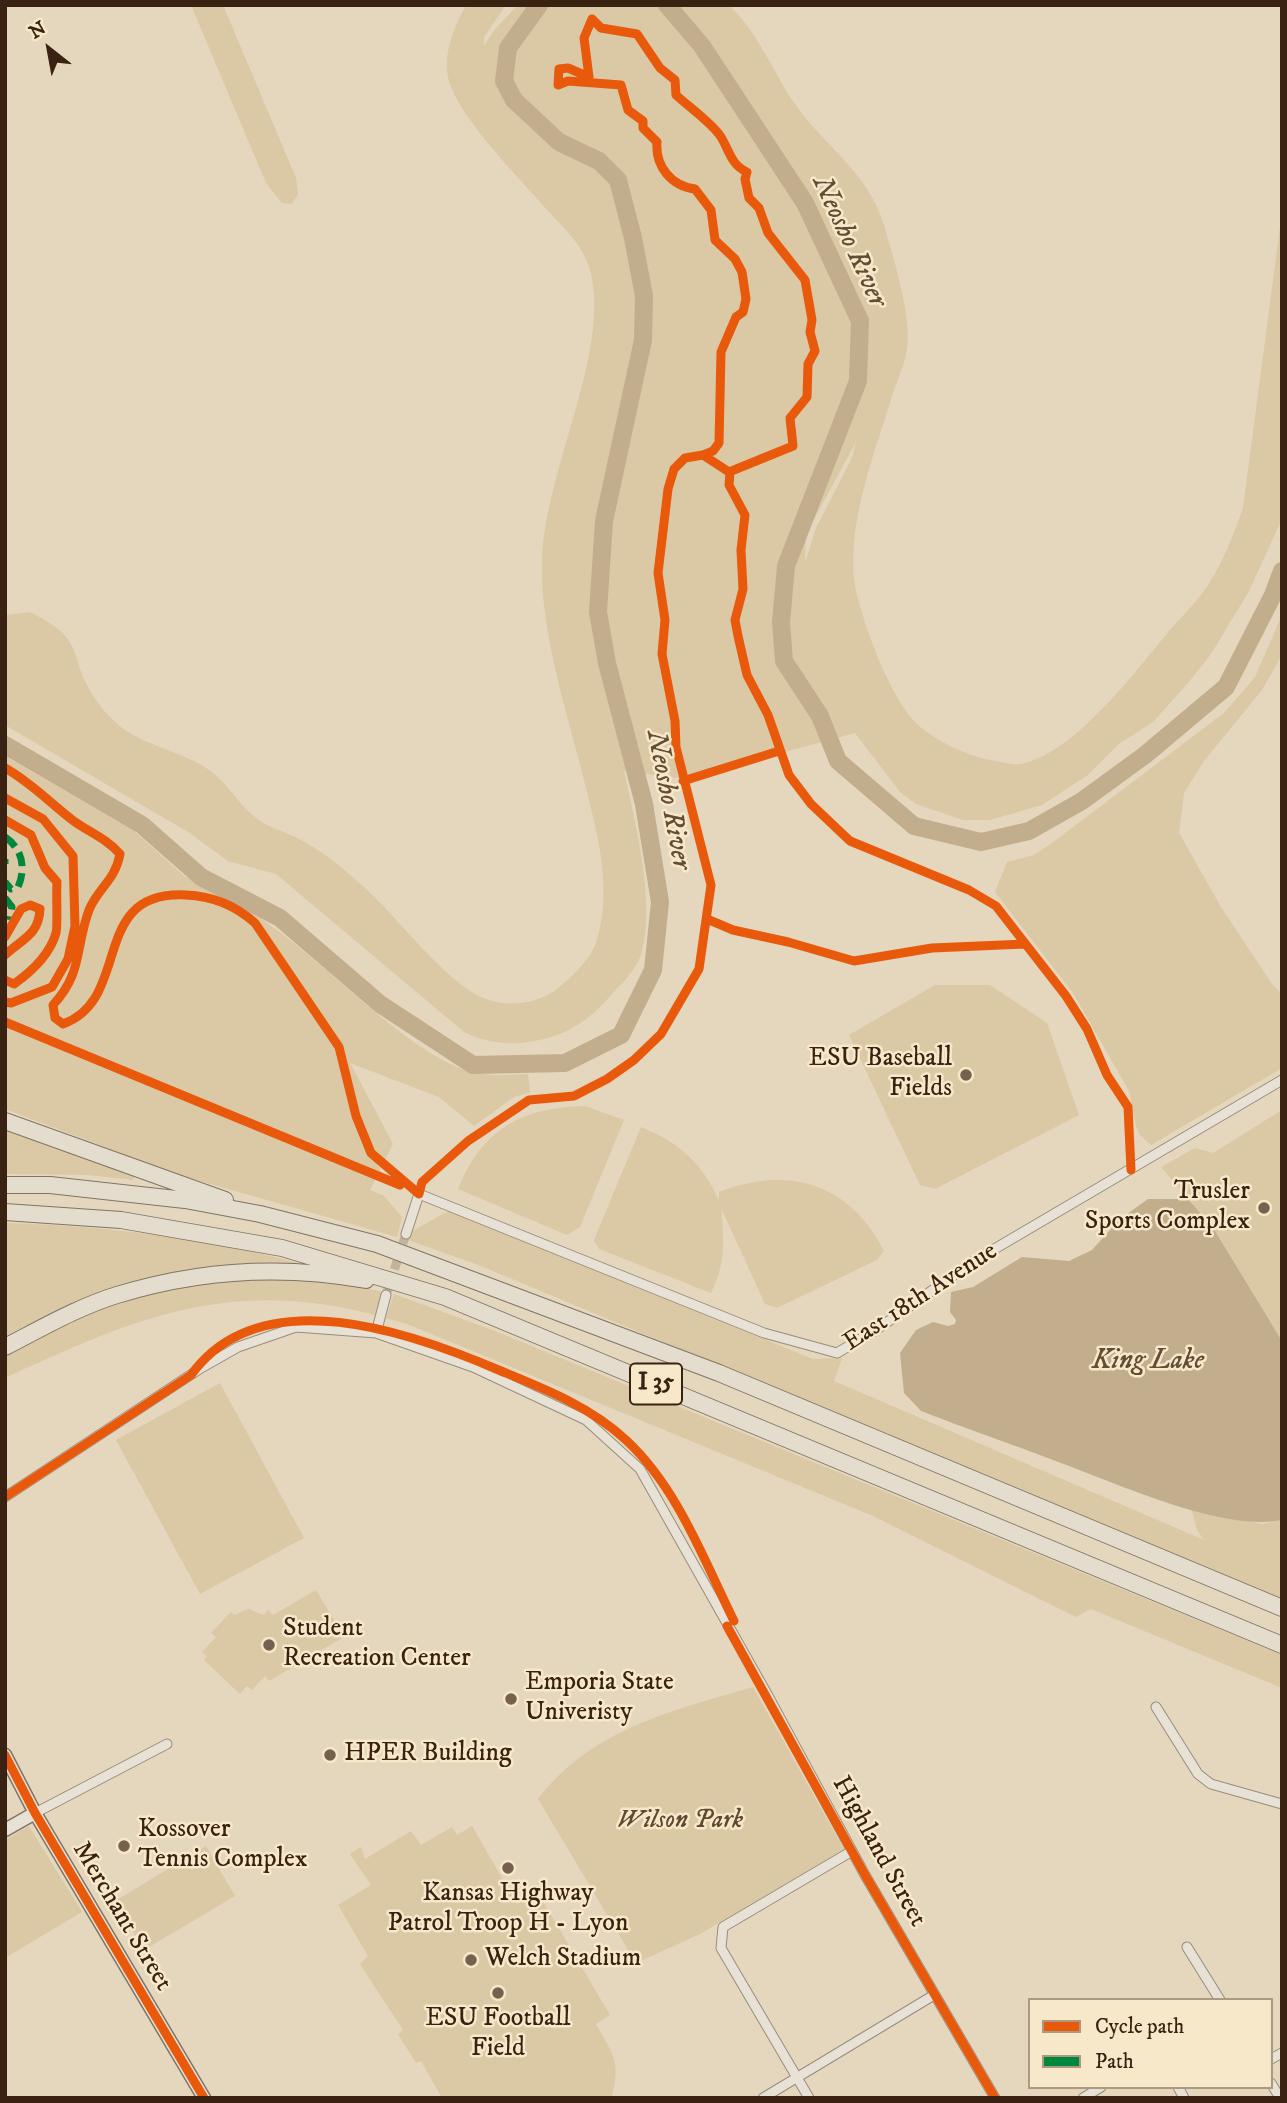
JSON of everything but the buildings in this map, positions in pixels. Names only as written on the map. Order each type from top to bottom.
[{"type":"highway","points":[[5,1121],[260,1214]]},
{"type":"highway","name":"I 35","points":[[5,1185],[101,1190],[260,1214],[377,1244],[719,1373],[1282,1608]]},
{"type":"highway","name":"I 35","points":[[5,1212],[121,1220],[282,1248],[424,1291],[921,1493],[1282,1645]]},
{"type":"highway","points":[[5,1347],[67,1315],[116,1295],[220,1273],[317,1271],[424,1291]]},
{"type":"main road","name":"Merchant Street","points":[[5,1755],[35,1813],[204,2098]]},
{"type":"main road","points":[[5,1830],[35,1813]]},
{"type":"street","name":"East 18th Avenue","points":[[406,1234],[419,1194],[764,1334],[836,1353],[876,1329],[974,1261],[1282,1080]]},
{"type":"street","points":[[376,1334],[386,1295]]},
{"type":"street","name":"Highland Street","points":[[5,1497],[98,1434],[238,1347],[296,1327],[376,1334],[473,1367],[586,1420],[640,1469],[852,1851],[995,2098]]},
{"type":"street","points":[[1156,1707],[1198,1774],[1219,1786],[1282,1804]]},
{"type":"street","points":[[35,1813],[167,1744]]},
{"type":"street","points":[[809,2098],[720,1948],[723,1927],[852,1851]]},
{"type":"street","points":[[1186,1947],[1219,1998]]},
{"type":"street","points":[[763,2098],[934,1995]]},
{"type":"green space","points":[[191,5],[223,5],[296,178],[298,194],[292,204],[282,203],[266,183]]},
{"type":"green space","points":[[466,5],[506,5],[484,37],[484,46],[495,29],[518,5],[729,5],[749,28],[795,104],[868,190],[884,225],[892,253],[901,286],[908,335],[905,360],[869,470],[857,523],[854,575],[858,599],[881,666],[908,713],[933,736],[980,758],[1021,764],[1041,757],[1083,728],[1196,601],[1215,573],[1243,508],[1282,212],[1282,519],[1249,591],[1211,654],[1153,722],[1119,744],[1088,775],[1042,805],[990,820],[963,820],[916,804],[900,792],[855,733],[685,779],[624,771],[645,885],[645,931],[640,957],[626,979],[587,1018],[557,1035],[521,1043],[487,1040],[464,1032],[276,874],[228,861],[188,832],[5,725],[5,615],[30,612],[54,626],[69,640],[90,690],[113,720],[134,735],[206,768],[220,779],[256,818],[312,846],[344,869],[437,963],[481,997],[510,1004],[540,999],[557,989],[589,956],[596,943],[603,906],[600,851],[551,650],[542,563],[545,528],[553,491],[585,374],[592,337],[594,302],[590,270],[574,239],[478,131],[455,96],[447,71],[448,51]],"holes":[[[856,442],[852,458],[816,528],[805,563],[806,534]]]},
{"type":"green space","points":[[1282,615],[1282,655],[1262,690],[1204,761],[1184,793],[1179,833],[1221,907],[1272,984],[1282,994],[1282,1068],[1151,1145],[1140,1135],[1129,1091],[1073,993],[995,892],[1007,862],[1034,855],[1052,843],[1224,713],[1255,677]]},
{"type":"green space","points":[[5,756],[133,830],[184,876],[249,910],[422,1047],[446,1062],[476,1073],[528,1074],[530,1092],[514,1097],[474,1126],[439,1097],[350,1063],[393,1144],[370,1190],[384,1196],[402,1217],[397,1237],[172,1173],[5,1109]]},
{"type":"green space","name":"ESU Baseball Fields","points":[[935,985],[990,985],[1047,1023],[1079,1115],[935,1189],[920,1185],[849,1035]]},
{"type":"green space","points":[[585,1106],[624,1120],[580,1227],[567,1235],[458,1189],[479,1151],[507,1125],[542,1111]]},
{"type":"green space","points":[[1282,1110],[1282,1341],[1212,1226],[1161,1167],[1195,1148],[1213,1153]]},
{"type":"green space","points":[[5,1124],[135,1174],[133,1180],[88,1175],[5,1174]]},
{"type":"green space","points":[[641,1127],[667,1140],[688,1156],[705,1176],[719,1201],[719,1192],[769,1180],[793,1181],[815,1186],[835,1195],[854,1209],[884,1251],[877,1260],[777,1308],[765,1304],[721,1208],[723,1251],[711,1293],[599,1249],[594,1240]]},
{"type":"green space","points":[[448,1211],[813,1359],[842,1358],[834,1381],[1204,1540],[1197,1530],[1191,1508],[1262,1524],[1282,1520],[1282,1601],[481,1266],[408,1240],[411,1232]]},
{"type":"green space","points":[[5,1223],[80,1227],[192,1240],[302,1264],[301,1268],[210,1269],[5,1341]]},
{"type":"green space","points":[[268,1277],[342,1283],[383,1292],[375,1315],[323,1304],[274,1300],[228,1302],[184,1310],[97,1338],[5,1378],[5,1354],[113,1304],[192,1283]]},
{"type":"green space","points":[[394,1294],[495,1331],[1282,1655],[1282,1688],[1091,1609],[1076,1617],[873,1516],[407,1324],[386,1318]]},
{"type":"green space","points":[[220,1383],[304,1538],[200,1594],[116,1440]]},
{"type":"green space","name":"Student Recreation Center","points":[[316,1590],[344,1637],[269,1681],[265,1676],[252,1690],[247,1686],[240,1694],[204,1660],[207,1656],[202,1652],[216,1637],[211,1633],[231,1612],[234,1615],[248,1609],[264,1615],[268,1610],[273,1615]]},
{"type":"green space","name":"Wilson Park","points":[[753,1687],[844,1849],[700,1934],[636,1963],[538,1799],[559,1775],[608,1739],[663,1715]]},
{"type":"green space","points":[[29,1826],[82,1912],[5,1958],[5,1840]]},
{"type":"green space","name":"Welch Stadium","points":[[472,1826],[517,1904],[538,1893],[610,2015],[596,2024],[616,2067],[611,2098],[442,2098],[421,2061],[416,2063],[398,2034],[403,2030],[360,1964],[368,1956],[338,1905],[371,1885],[350,1854],[361,1847],[365,1859],[411,1831],[421,1845],[452,1827],[457,1835]]},
{"type":"green space","points":[[206,1846],[235,1896],[144,1950],[115,1901]]},
{"type":"water","name":"King Lake","points":[[1148,1199],[1188,1199],[1212,1226],[1282,1341],[1282,1520],[1258,1522],[1231,1519],[1171,1504],[921,1411],[904,1393],[900,1353],[916,1330],[933,1322],[948,1326],[955,1324],[956,1320],[950,1312],[951,1292],[973,1287],[1022,1257],[1069,1261],[1092,1250],[1120,1219]]},
{"type":"waterway","name":"Neosho River","points":[[5,745],[142,825],[201,877],[280,918],[380,1004],[473,1065],[565,1063],[621,1035],[653,970],[660,902],[644,804],[607,663],[598,612],[604,521],[643,340],[644,296],[618,180],[599,161],[559,142],[514,100],[504,81],[508,48],[539,5]]},
{"type":"waterway","name":"Neosho River","points":[[667,5],[702,46],[805,203],[860,321],[858,381],[786,566],[781,622],[784,661],[820,716],[838,761],[914,826],[981,842],[1029,831],[1082,801],[1145,755],[1226,687],[1273,595],[1282,571]]},
{"type":"tunnel","points":[[386,1295],[406,1234]]},
{"type":"marked path","points":[[5,837],[16,847],[22,866],[18,887],[11,889],[5,882]]},
{"type":"marked path","points":[[5,859],[5,864]]},
{"type":"marked path","points":[[5,898],[12,907],[10,920]]},
{"type":"cycle path","points":[[419,1194],[422,1182],[468,1141],[529,1100],[574,1096],[607,1079],[634,1060],[661,1034],[699,969],[711,885],[676,747],[675,721],[662,654],[665,620],[658,573],[668,489],[674,469],[685,458],[703,455],[729,472],[793,446],[790,418],[807,397],[808,364],[815,351],[810,332],[812,320],[805,280],[768,233],[759,208],[749,198],[745,179],[747,172],[734,161],[712,126],[676,95],[675,80],[660,68],[637,34],[601,28],[592,19],[584,38],[589,77],[568,68],[559,69],[558,85],[568,81],[621,85],[628,110],[643,121],[643,128],[657,142],[662,167],[679,184],[695,189],[711,210],[715,240],[735,259],[742,272],[746,299],[743,312],[736,317],[721,352],[719,443],[713,451],[703,455]]},
{"type":"cycle path","points":[[730,472],[729,485],[745,515],[741,550],[743,589],[735,620],[738,636],[747,675],[768,715],[789,775],[811,804],[850,841],[969,890],[996,906],[1066,996],[1087,1029],[1107,1075],[1128,1107],[1131,1170]]},
{"type":"cycle path","points":[[683,781],[779,751]]},
{"type":"cycle path","points":[[5,768],[120,854],[114,871],[89,910],[74,971],[63,993],[53,1005],[55,1018],[63,1024],[84,1011],[98,993],[122,927],[135,910],[155,898],[186,895],[205,897],[232,907],[255,923],[339,1047],[356,1116],[371,1153],[419,1194]]},
{"type":"cycle path","points":[[5,798],[43,819],[73,856],[75,926],[68,959],[52,987],[11,1003],[5,1002]]},
{"type":"cycle path","points":[[5,820],[31,835],[45,868],[57,882],[57,929],[53,941],[45,955],[14,984],[5,980]]},
{"type":"cycle path","points":[[5,937],[21,909],[30,905],[40,909],[33,931],[5,955]]},
{"type":"cycle path","points":[[707,919],[733,930],[854,961],[932,948],[1025,944]]},
{"type":"cycle path","points":[[5,1022],[400,1185]]},
{"type":"cycle path","points":[[5,1497],[191,1375],[221,1345],[257,1328],[297,1321],[339,1322],[383,1330],[465,1356],[567,1400],[612,1428],[644,1459],[675,1502],[734,1621]]},
{"type":"cycle path","points":[[727,1626],[865,1875],[995,2098]]},
{"type":"cycle path","points":[[5,1755],[35,1813],[204,2098]]},
{"type":"place","name":"ESU Baseball Fields","points":[[966,1075]]},
{"type":"place","name":"Trusler Sports Complex","points":[[1264,1208]]},
{"type":"place","name":"Student Recreation Center","points":[[269,1645]]},
{"type":"place","name":"Emporia State Univeristy","points":[[511,1699]]},
{"type":"place","name":"HPER Building","points":[[330,1755]]},
{"type":"place","name":"Kossover Tennis Complex","points":[[124,1846]]},
{"type":"place","name":"Kansas Highway Patrol Troop H - Lyon","points":[[508,1868]]},
{"type":"place","name":"Welch Stadium","points":[[471,1960]]},
{"type":"place","name":"ESU Football Field","points":[[498,1993]]}]
